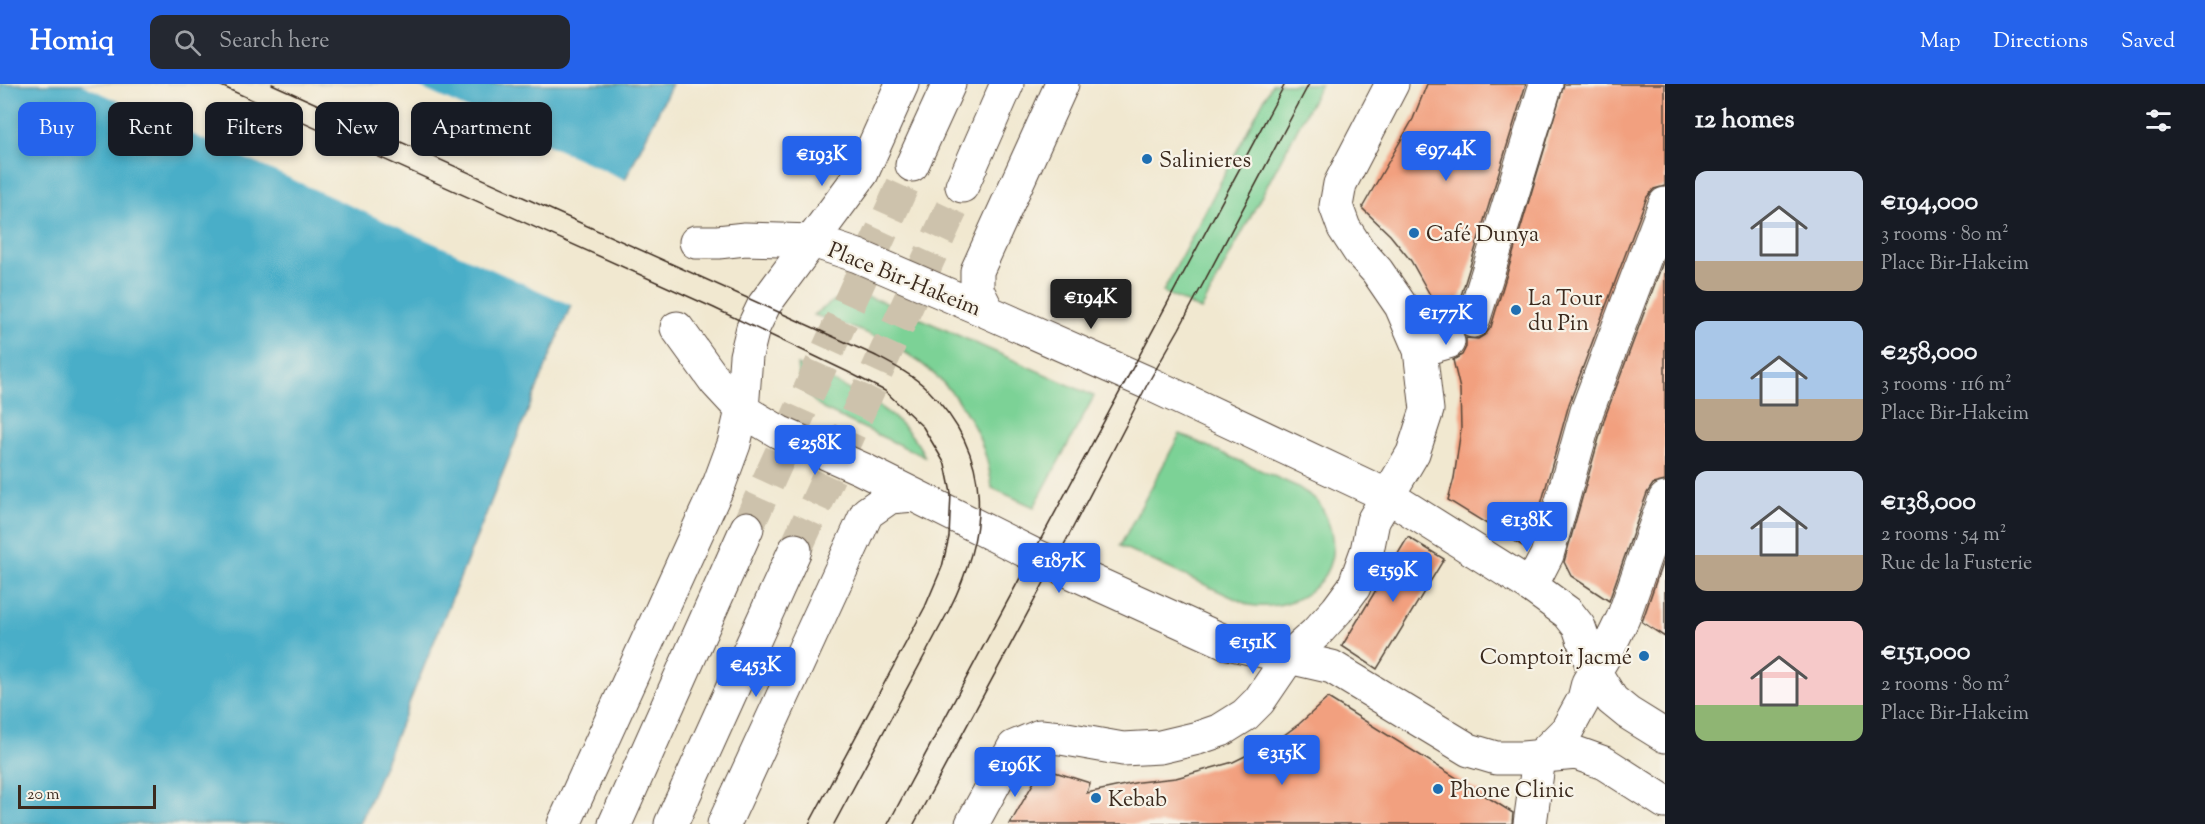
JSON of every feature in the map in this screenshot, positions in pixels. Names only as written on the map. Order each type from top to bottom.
[{"type":"main road","points":[[696,242],[745,239],[813,242],[862,173],[902,84]]},
{"type":"main road","points":[[912,165],[949,84]]},
{"type":"main road","points":[[962,186],[1007,84]]},
{"type":"main road","points":[[988,312],[977,290],[977,271],[1062,84]]},
{"type":"main road","points":[[972,824],[1014,747],[1040,736],[1123,749],[1160,747],[1221,730],[1245,715],[1259,701],[1289,657],[1316,633],[1337,610],[1354,586],[1367,551],[1373,521],[1413,453],[1427,410],[1434,346],[1359,251],[1344,228],[1336,206],[1340,184],[1392,84]]},
{"type":"main road","points":[[1473,321],[1546,84]]},
{"type":"main road","points":[[1531,586],[1547,555],[1587,411],[1665,204]]},
{"type":"main road","name":"Place Bir-Hakeim","points":[[564,824],[720,482],[742,410],[746,356],[753,328],[764,305],[813,242],[858,256],[988,312],[1148,383],[1388,496],[1531,586],[1568,613],[1579,627],[1594,671],[1612,700],[1665,736]]},
{"type":"main road","points":[[677,328],[716,382],[742,410],[779,432],[862,469],[1034,555],[1227,643],[1332,667],[1469,750],[1496,758],[1539,758],[1576,753],[1604,763],[1665,802]]},
{"type":"main road","points":[[724,824],[867,513],[890,497],[914,495]]},
{"type":"main road","points":[[1530,824],[1539,758],[1567,730],[1584,699],[1588,683],[1623,618],[1664,505]]},
{"type":"main road","points":[[615,824],[747,528]]},
{"type":"main road","points":[[671,824],[795,550]]},
{"type":"green space","points":[[1272,84],[1321,84],[1201,310],[1163,292]]},
{"type":"green space","points":[[854,296],[881,301],[1094,396],[1034,507],[992,488],[983,447],[964,409],[952,393],[921,363],[893,345],[860,330],[814,315],[832,302]]},
{"type":"green space","points":[[797,365],[852,391],[887,412],[915,440],[925,457],[823,409],[805,390]]},
{"type":"green space","points":[[1180,434],[1298,487],[1316,500],[1326,515],[1332,541],[1331,559],[1325,574],[1315,587],[1302,597],[1286,603],[1268,606],[1249,605],[1120,546]]},
{"type":"water","points":[[0,84],[672,84],[625,180],[571,305],[360,824],[0,824]]},
{"type":"pier","points":[[81,84],[412,84],[452,102],[411,102],[411,156],[552,156],[552,147],[628,181],[573,306],[241,156],[303,156],[303,102],[205,102],[205,140],[193,135],[193,102],[121,102]]},
{"type":"building","points":[[1427,84],[1526,84],[1455,315],[1455,325],[1442,324],[1434,302],[1411,261],[1390,235],[1362,208],[1413,119]]},
{"type":"building","points":[[1564,84],[1665,84],[1665,186],[1654,189],[1647,197],[1569,404],[1530,544],[1526,548],[1448,500],[1454,478],[1461,429],[1460,389],[1453,360],[1462,355],[1466,347],[1466,338],[1478,339],[1491,327]]},
{"type":"building","points":[[1665,257],[1665,481],[1653,484],[1647,493],[1609,601],[1571,576],[1564,562],[1605,417]]},
{"type":"building","points":[[1408,537],[1444,559],[1377,669],[1342,646]]},
{"type":"building","points":[[1665,555],[1665,637],[1642,622]]},
{"type":"building","points":[[1328,698],[1513,813],[1512,824],[1010,824],[1042,768],[1090,783],[1087,793],[1139,782],[1176,778],[1233,762],[1276,741]]},
{"type":"tunnel","points":[[747,528],[912,165]]},
{"type":"tunnel","points":[[795,550],[962,186]]},
{"type":"tram line","points":[[217,84],[714,308],[848,372],[885,391],[923,427],[945,464],[951,493],[949,537],[942,567],[925,607],[809,824]]},
{"type":"tram line","points":[[272,84],[874,355],[916,380],[950,415],[965,442],[974,468],[978,496],[977,524],[972,552],[949,610],[834,824]]},
{"type":"tram line","points":[[888,824],[1285,84]]},
{"type":"tram line","points":[[914,824],[1309,84]]},
{"type":"place","name":"Salinieres","points":[[1147,159]]},
{"type":"place","name":"Café Dunya","points":[[1414,233]]},
{"type":"place","name":"La Tour du Pin","points":[[1516,310]]},
{"type":"place","name":"Comptoir Jacmé","points":[[1644,656]]},
{"type":"place","name":"Phone Clinic","points":[[1438,789]]},
{"type":"place","name":"Kebab","points":[[1096,798]]}]
